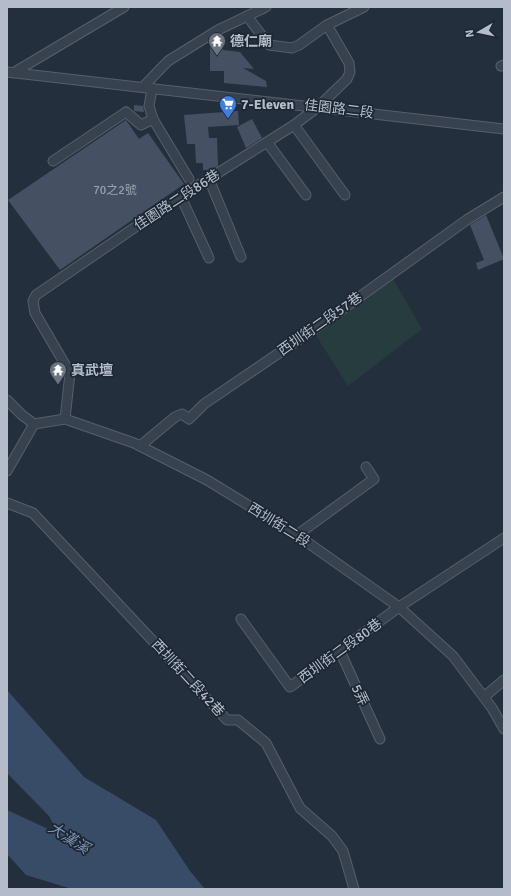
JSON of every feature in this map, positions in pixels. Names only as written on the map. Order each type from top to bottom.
[{"type":"street","points":[[10,73],[124,7]]},
{"type":"street","points":[[143,88],[168,61],[218,30],[266,7]]},
{"type":"street","points":[[248,16],[269,45],[292,48],[299,45],[327,25],[364,7]]},
{"type":"street","name":"佳園路二段86巷","points":[[65,419],[67,386],[70,373],[35,313],[33,301],[36,295],[181,197],[294,125],[318,107],[347,79],[350,72],[349,63],[327,25]]},
{"type":"street","name":"佳園路二段","points":[[10,73],[504,129]]},
{"type":"street","points":[[152,89],[149,106],[153,119],[189,179]]},
{"type":"street","points":[[53,161],[126,112],[141,125],[153,119]]},
{"type":"street","points":[[294,125],[346,195]]},
{"type":"street","points":[[267,142],[306,195]]},
{"type":"street","points":[[209,179],[241,257]]},
{"type":"street","points":[[181,197],[209,258]]},
{"type":"street","name":"西圳街二段57巷","points":[[140,446],[175,417],[182,414],[189,419],[204,404],[326,321],[468,219],[504,197]]},
{"type":"street","points":[[7,400],[22,415],[34,424],[7,471]]},
{"type":"street","name":"西圳街二段","points":[[34,424],[65,419],[140,446],[207,480],[297,535],[399,607],[453,656],[484,697],[504,729]]},
{"type":"street","points":[[297,535],[374,479],[366,466]]},
{"type":"street","name":"西圳街二段42巷","points":[[7,503],[33,513],[227,720],[238,720],[266,743],[300,808],[332,836],[342,851],[354,889]]},
{"type":"street","name":"西圳街二段80巷","points":[[241,619],[290,687],[399,607],[504,538]]},
{"type":"street","name":"5弄","points":[[340,651],[380,739]]},
{"type":"street","points":[[484,697],[504,680]]},
{"type":"green space","points":[[392,277],[422,329],[348,386],[315,334]]},
{"type":"water","name":"大漢溪","points":[[7,690],[84,777],[156,820],[190,871],[205,889],[72,889],[26,875],[7,854],[7,810],[59,834],[49,816],[7,773]]},
{"type":"building","points":[[215,39],[224,39],[223,50],[240,52],[254,69],[243,68],[266,81],[267,87],[224,83],[224,71],[210,71],[210,42]]},
{"type":"building","points":[[134,105],[143,106],[144,112],[134,111]]},
{"type":"building","points":[[238,111],[239,125],[208,127],[209,138],[217,138],[218,166],[206,173],[206,170],[203,170],[203,163],[196,163],[195,144],[187,144],[184,115]]},
{"type":"building","points":[[252,119],[262,138],[246,148],[237,127]]},
{"type":"building","points":[[126,120],[139,139],[148,133],[184,184],[60,270],[8,200]]},
{"type":"building","points":[[486,215],[504,259],[478,270],[476,263],[484,260],[470,225]]},
{"type":"place","name":"德仁廟","points":[[217,56]]},
{"type":"place","name":"7-Eleven","points":[[228,119]]},
{"type":"place","name":"真武壇","points":[[58,385]]}]
